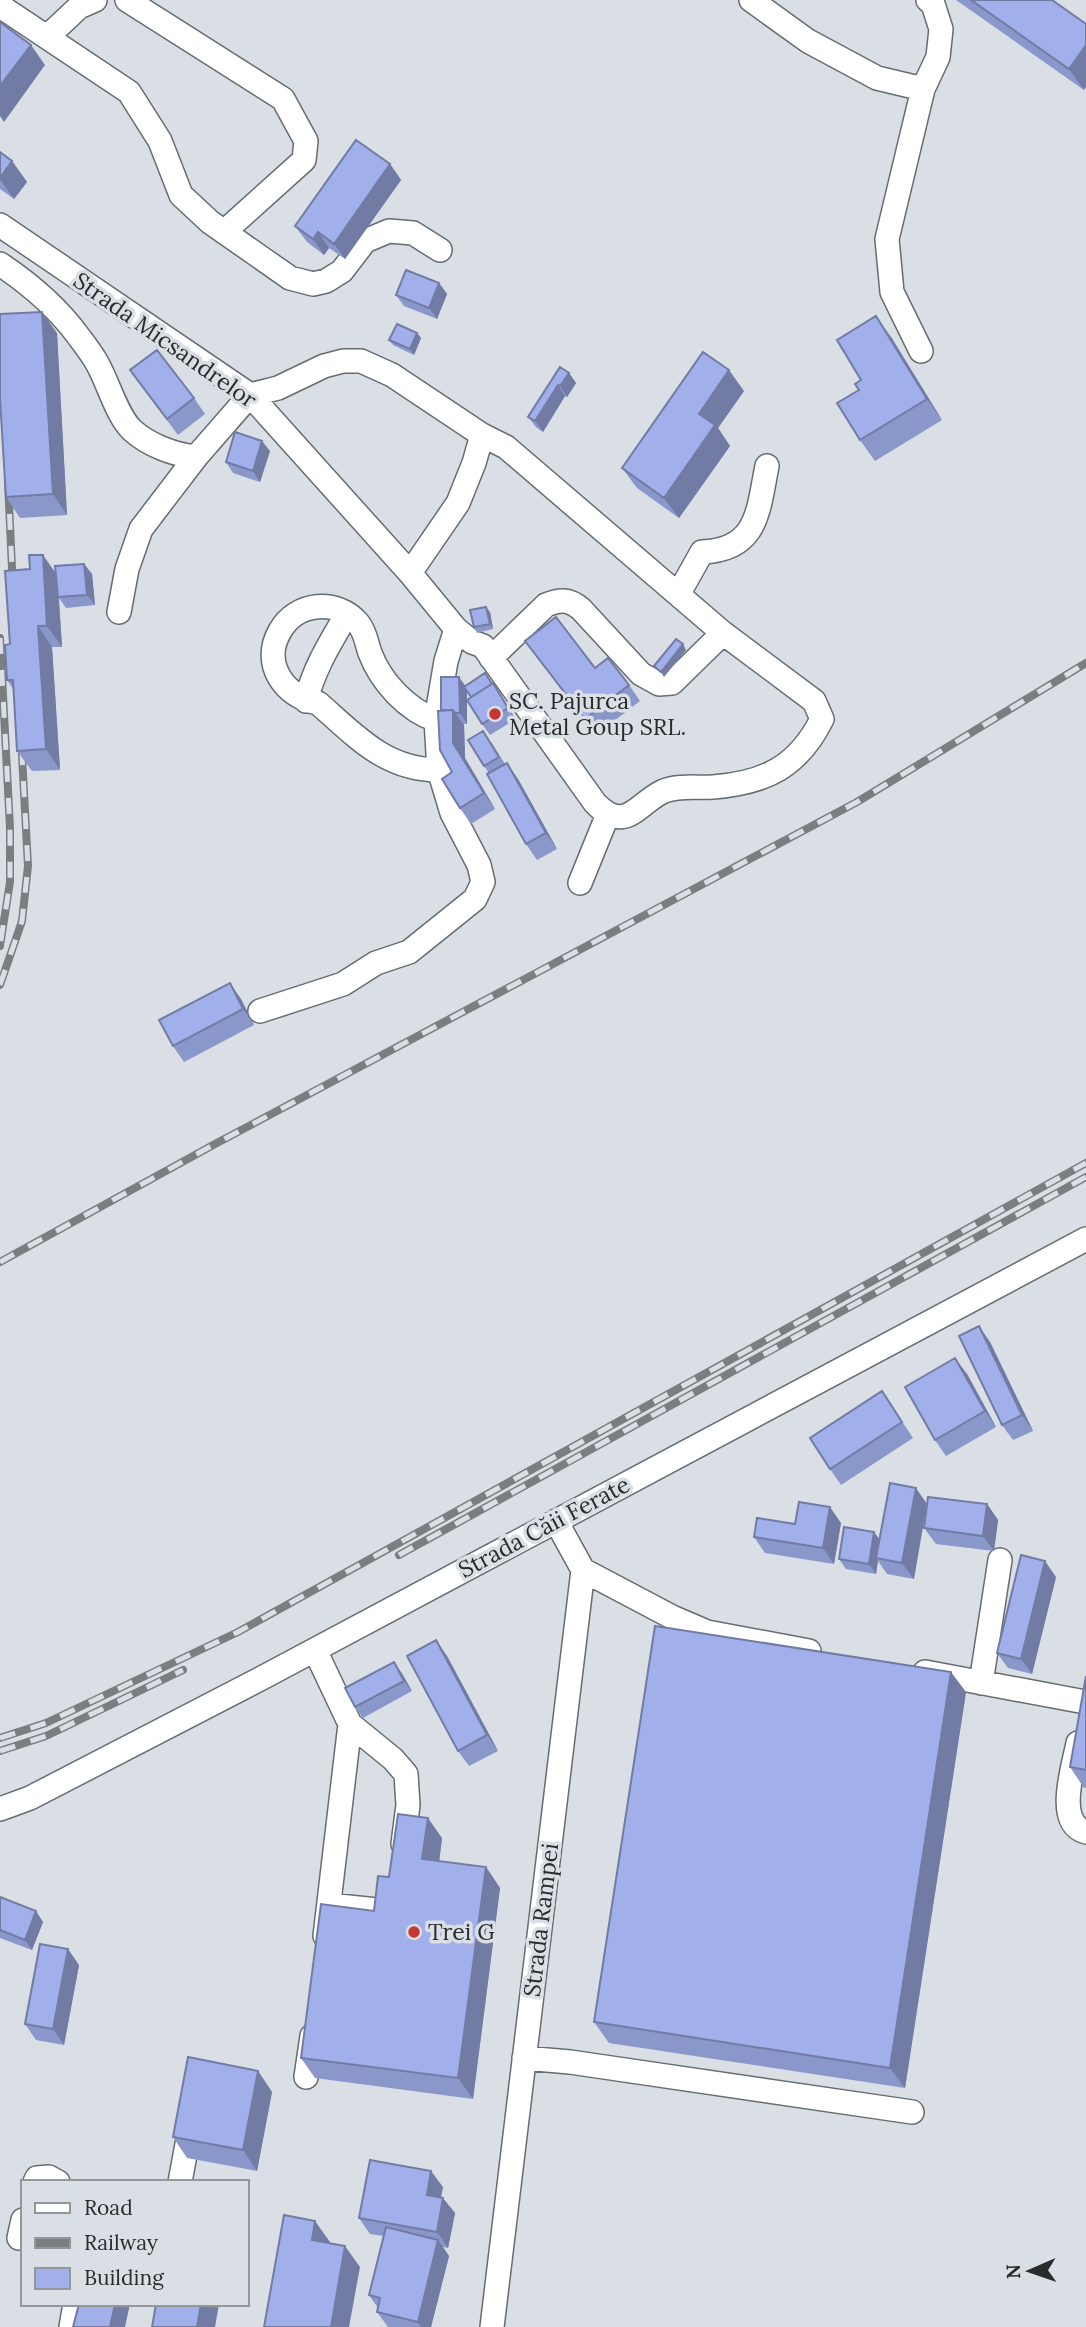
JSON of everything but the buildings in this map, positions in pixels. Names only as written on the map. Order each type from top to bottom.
[{"type":"street","points":[[47,37],[79,7],[95,0]]},
{"type":"street","points":[[127,0],[283,99],[306,141],[304,160],[224,232]]},
{"type":"street","points":[[751,0],[808,41],[877,78],[923,89]]},
{"type":"street","points":[[921,351],[892,292],[887,239],[923,89],[938,57],[941,29],[933,4],[928,0]]},
{"type":"street","points":[[0,6],[129,92],[160,141],[181,195],[224,232],[290,278],[313,284],[326,281],[342,271],[365,241],[389,230],[413,233],[440,250]]},
{"type":"street","name":"Strada Micsandrelor","points":[[0,225],[250,395],[410,573],[456,629],[472,642],[483,646],[595,803],[608,814]]},
{"type":"street","points":[[0,264],[30,284],[76,333],[97,363],[131,430],[183,456],[196,457]]},
{"type":"street","points":[[119,612],[127,569],[141,529],[196,457],[250,395],[278,388],[324,366],[343,361],[361,361],[392,375],[482,435],[506,447],[723,633],[814,701],[822,719],[804,751],[763,777],[729,785],[664,792],[632,815],[620,817],[608,814],[580,883]]},
{"type":"street","points":[[410,573],[458,503],[482,435]]},
{"type":"street","points":[[679,593],[702,552],[730,547],[743,539],[752,528],[768,466]]},
{"type":"street","points":[[491,658],[546,605],[556,601],[572,602],[581,609],[641,674],[659,684],[672,683],[723,633]]},
{"type":"street","points":[[436,720],[421,715],[408,706],[393,689],[370,653],[363,630],[347,614],[337,609],[313,607],[292,616],[278,634],[273,657],[279,679],[286,689],[306,701],[317,703],[378,754],[399,765],[420,770],[439,770]]},
{"type":"street","points":[[306,701],[312,677],[347,614]]},
{"type":"street","points":[[260,1011],[343,984],[376,962],[409,952],[475,899],[482,882],[480,865],[452,813],[439,770],[436,720],[446,661],[456,629]]},
{"type":"street","name":"Strada Căii Ferate","points":[[0,1809],[30,1798],[315,1650],[1086,1239]]},
{"type":"street","points":[[556,1521],[583,1570],[662,1612],[707,1632],[830,1655]]},
{"type":"street","points":[[981,1683],[1000,1560]]},
{"type":"street","name":"Strada Rampei","points":[[492,2327],[583,1570]]},
{"type":"street","points":[[658,1639],[662,1612]]},
{"type":"street","points":[[315,1650],[350,1724],[407,1774],[408,1805],[398,1872],[387,1911],[329,1905]]},
{"type":"street","points":[[899,1667],[1086,1699],[1067,1805],[1071,1820],[1080,1830],[1086,1832]]},
{"type":"street","points":[[322,1958],[350,1724]]},
{"type":"street","points":[[306,2077],[315,2011]]},
{"type":"street","points":[[524,2058],[570,2062],[912,2112]]},
{"type":"street","points":[[180,2180],[190,2128]]},
{"type":"street","points":[[36,2180],[49,2177],[54,2180]]},
{"type":"street","points":[[71,2327],[75,2306]]},
{"type":"railway","points":[[8,482],[13,590]]},
{"type":"railway","points":[[0,638],[10,828],[10,882],[0,946]]},
{"type":"railway","points":[[0,1262],[215,1144],[857,802],[1086,663]]},
{"type":"railway","points":[[0,985],[22,921],[28,866],[21,737]]},
{"type":"railway","points":[[0,1738],[46,1723],[238,1632],[1086,1163]]},
{"type":"railway","points":[[399,1555],[1086,1177]]},
{"type":"railway","points":[[0,1751],[46,1736],[183,1670]]},
{"type":"place","name":"SC. Pajurca Metal Goup SRL.","points":[[495,714]]},
{"type":"place","name":"Trei G","points":[[414,1932]]}]
